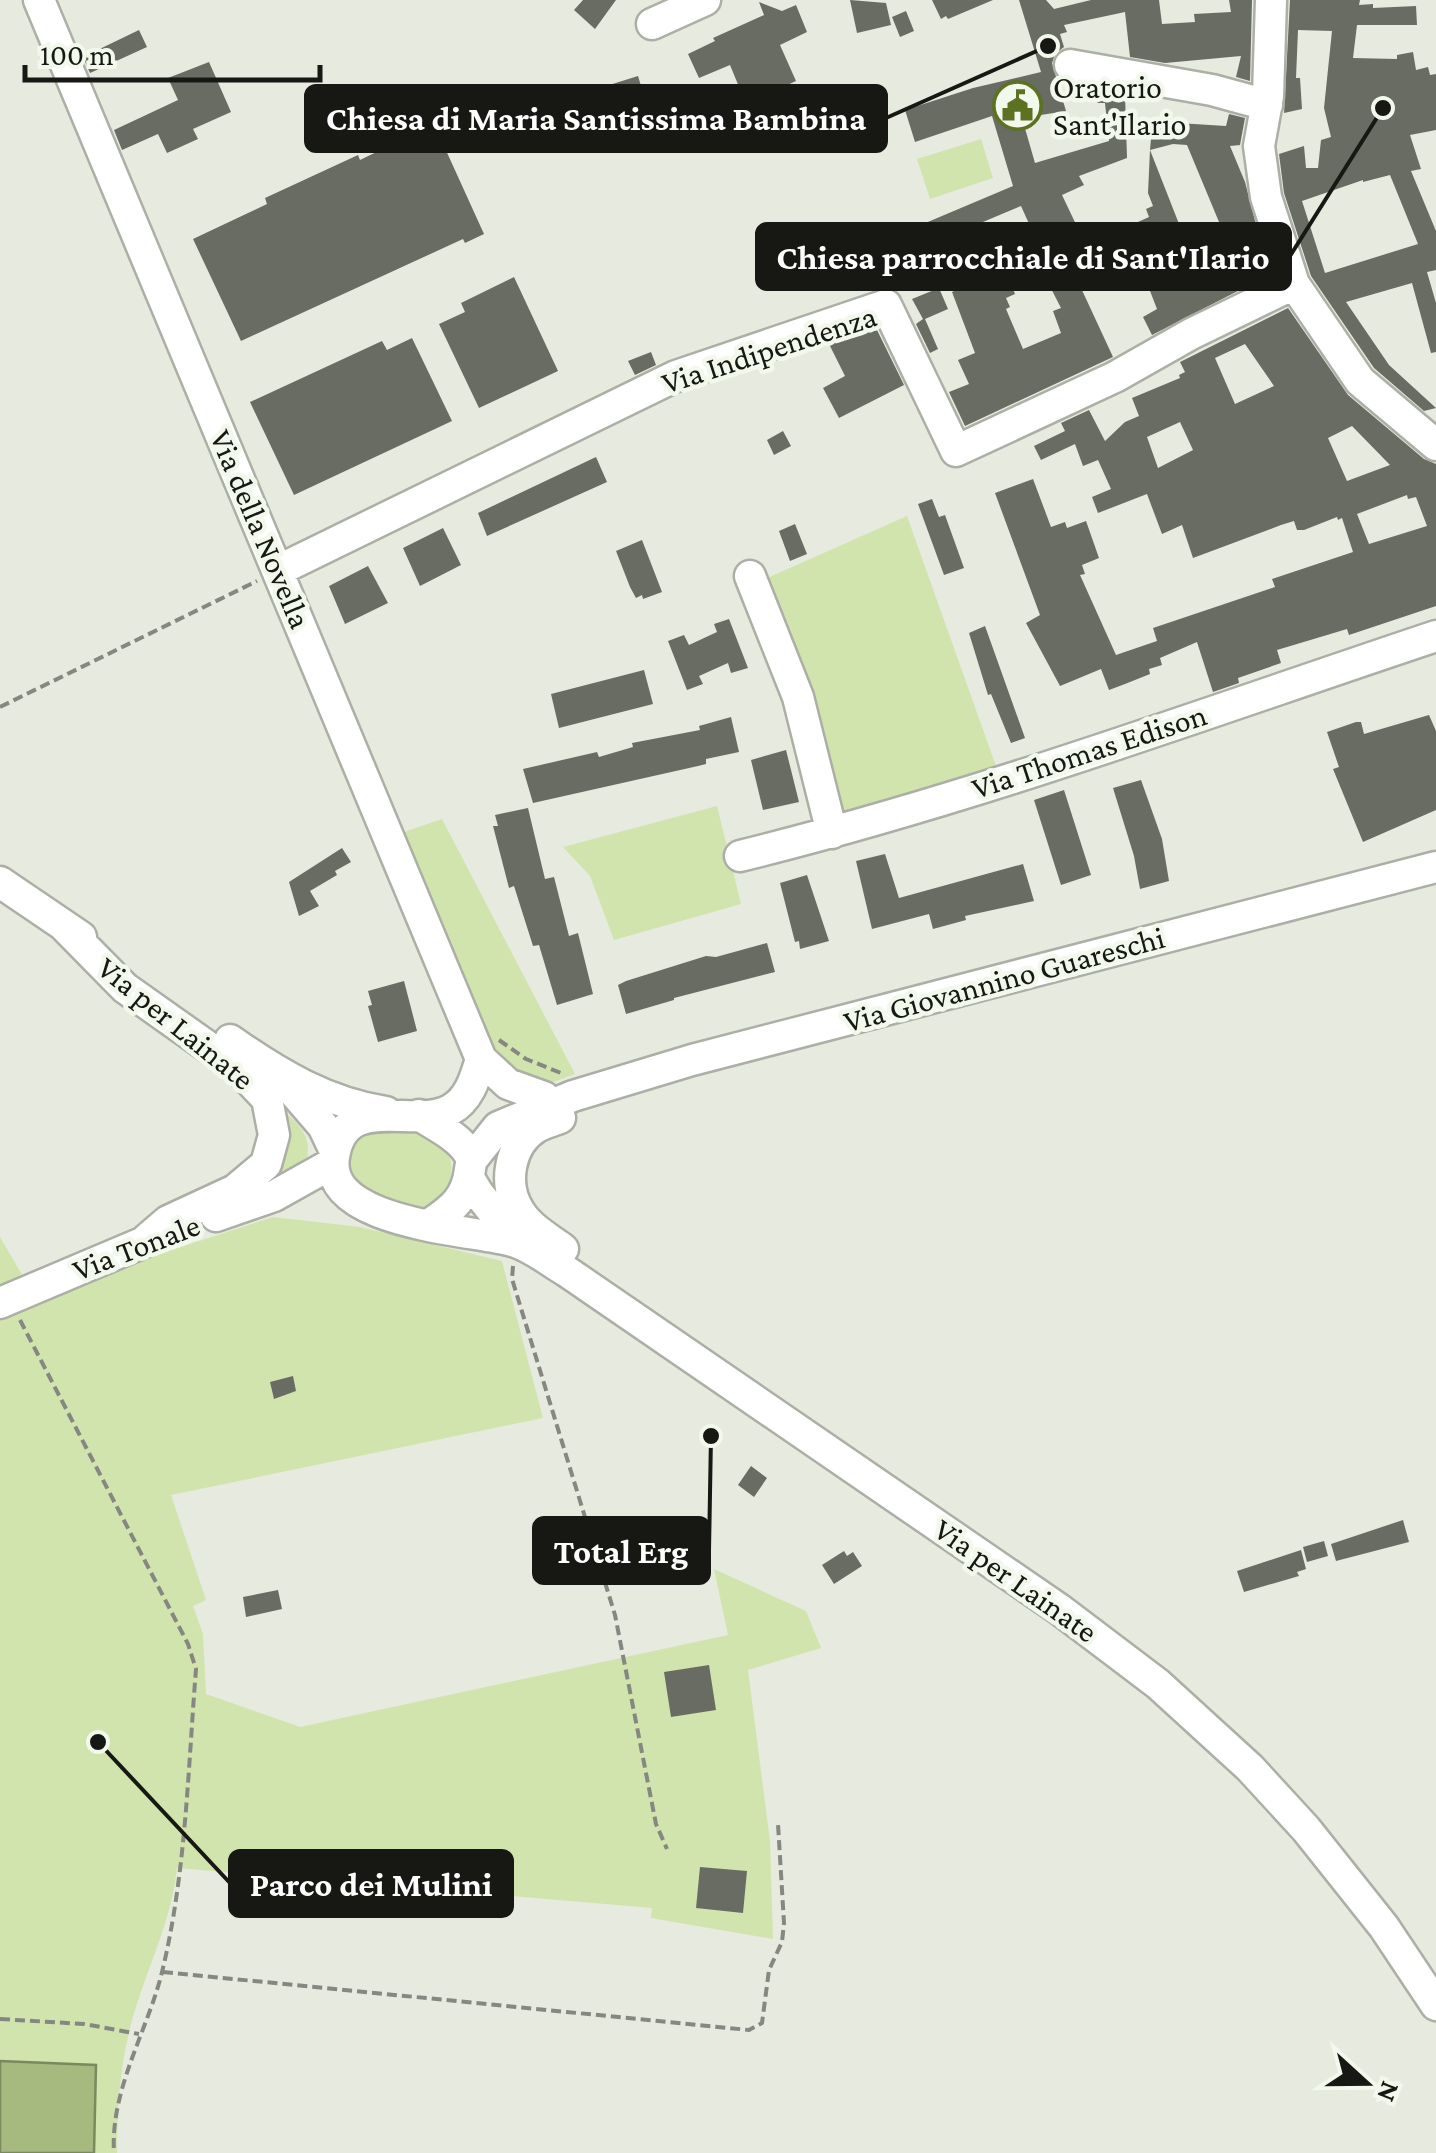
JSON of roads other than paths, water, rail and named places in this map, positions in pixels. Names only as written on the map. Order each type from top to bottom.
[{"type":"street","name":"Via della Novella","points":[[38,0],[488,1066],[498,1117]]},
{"type":"street","points":[[652,24],[705,0]]},
{"type":"street","points":[[1271,0],[1266,104],[1259,146],[1266,197],[1294,284],[1360,380],[1428,430]]},
{"type":"street","points":[[1070,66],[1212,90],[1266,104]]},
{"type":"street","name":"Via Indipendenza","points":[[279,570],[676,376],[886,305],[956,451],[1115,377],[1191,334],[1294,284]]},
{"type":"street","points":[[750,576],[798,698],[832,833]]},
{"type":"street","name":"Via Thomas Edison","points":[[740,856],[832,833],[1005,780],[1436,636]]},
{"type":"street","name":"Via Giovannino Guareschi","points":[[498,1117],[563,1089],[692,1060],[1436,867]]},
{"type":"street","name":"Via per Lainate","points":[[0,882],[280,1076],[363,1108],[437,1115],[450,1110],[498,1117]]},
{"type":"street","name":"Via per Lainate","points":[[64,926],[125,988],[238,1068],[267,1098],[274,1136],[266,1164],[234,1190],[168,1222],[148,1239]]},
{"type":"street","points":[[692,1060],[665,1088],[536,1127],[510,1162],[510,1190],[518,1211],[534,1228],[701,1351],[719,1376]]},
{"type":"street","points":[[450,1110],[470,1092],[488,1066],[508,1084],[563,1089]]},
{"type":"street","name":"Via per Lainate","points":[[280,1076],[323,1126],[334,1157]]},
{"type":"street","points":[[409,1114],[458,1142],[469,1154],[470,1170]]},
{"type":"street","name":"Via per Lainate","points":[[334,1157],[350,1125],[364,1118],[409,1114]]},
{"type":"street","points":[[274,1196],[334,1157],[336,1180],[352,1199],[375,1213],[430,1224],[457,1205],[498,1117]]},
{"type":"street","name":"Via per Lainate","points":[[470,1170],[518,1242]]},
{"type":"street","points":[[274,1196],[314,1194],[352,1199]]},
{"type":"street","name":"Via Tonale","points":[[4,1300],[148,1239],[274,1196]]},
{"type":"street","name":"Via per Lainate","points":[[430,1224],[518,1242],[566,1271],[1093,1633],[1190,1711],[1250,1768],[1333,1861],[1384,1926],[1436,2005]]},
{"type":"place","name":"Chiesa di Maria Santissima Bambina","points":[[1048,46]]},
{"type":"place","name":"Oratorio Sant'Ilario","points":[[1018,105]]},
{"type":"place","name":"Chiesa parrocchiale di Sant'Ilario","points":[[1383,108]]},
{"type":"place","name":"Total Erg","points":[[711,1436]]},
{"type":"place","name":"Parco dei Mulini","points":[[98,1742]]}]
